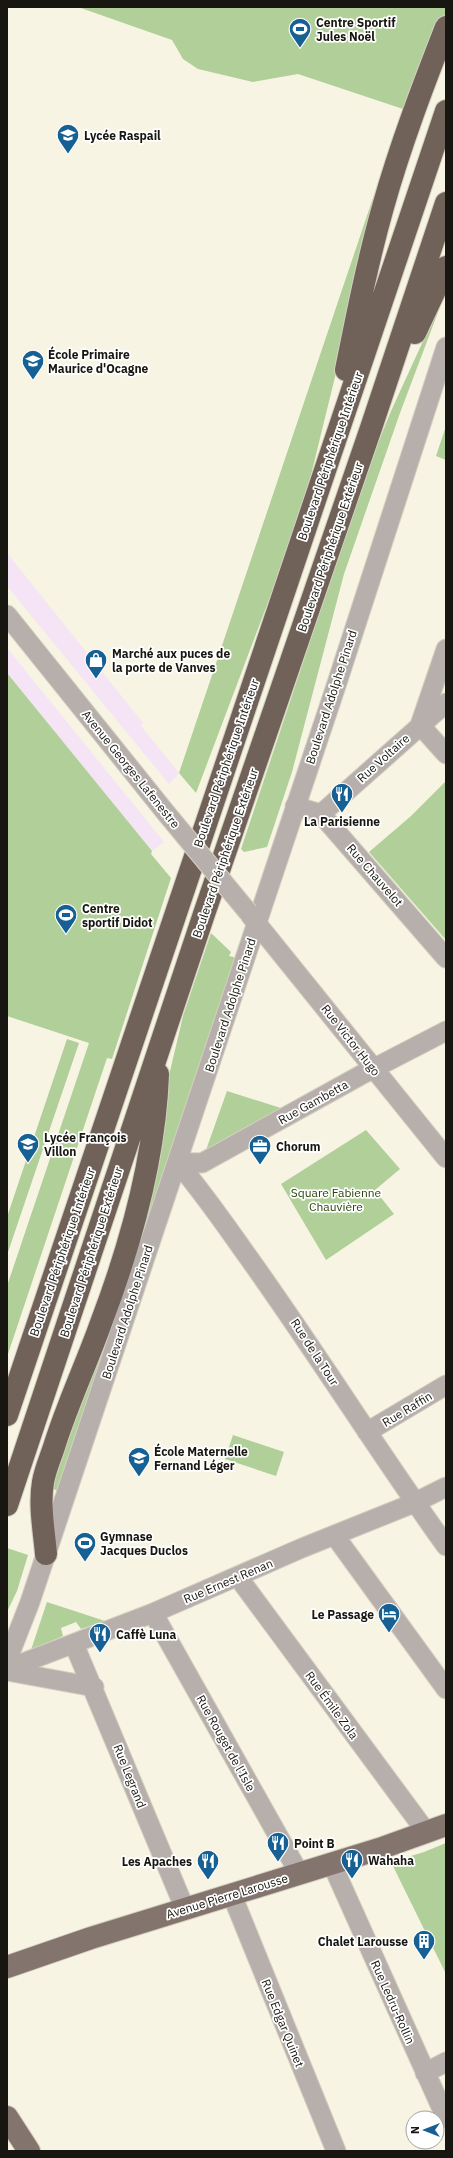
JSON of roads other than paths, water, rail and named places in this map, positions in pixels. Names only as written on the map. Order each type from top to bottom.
[{"type":"highway","points":[[328,459],[361,296],[383,206],[412,116],[446,27]]},
{"type":"highway","name":"Boulevard Périphérique Intérieur","points":[[7,1415],[446,111]]},
{"type":"highway","name":"Boulevard Périphérique Extérieur","points":[[7,1505],[159,1049],[371,428],[446,203]]},
{"type":"highway","points":[[371,428],[446,268]]},
{"type":"highway","points":[[46,1554],[41,1496],[43,1481],[63,1420],[102,1323],[135,1215],[156,1107],[159,1049]]},
{"type":"main road","name":"Avenue Pierre Larousse","points":[[7,1967],[92,1938],[332,1864],[437,1829]]},
{"type":"main road","points":[[7,2117],[29,2151]]},
{"type":"street","name":"Boulevard Adolphe Pinard","points":[[7,1661],[46,1554],[177,1162],[252,917],[295,806],[446,347]]},
{"type":"street","name":"Avenue Georges Lafenestre","points":[[7,614],[166,813],[252,917]]},
{"type":"street","points":[[446,649],[420,725],[446,754]]},
{"type":"street","name":"Rue Voltaire","points":[[321,814],[446,703]]},
{"type":"street","points":[[295,806],[321,814]]},
{"type":"street","name":"Rue Chauvelot","points":[[321,814],[446,958]]},
{"type":"street","name":"Rue Victor Hugo","points":[[252,917],[446,1158]]},
{"type":"street","name":"Rue Gambetta","points":[[177,1162],[202,1163],[373,1069],[446,1031]]},
{"type":"street","name":"Rue de la Tour","points":[[177,1162],[211,1205],[297,1324],[414,1503],[446,1546]]},
{"type":"street","name":"Rue Raffin","points":[[367,1432],[446,1385]]},
{"type":"street","name":"Rue Ernest Renan","points":[[7,1670],[153,1613],[302,1548],[336,1536],[414,1503],[446,1487]]},
{"type":"street","points":[[336,1536],[446,1689]]},
{"type":"street","name":"Rue Émile Zola","points":[[238,1577],[437,1829]]},
{"type":"street","name":"Rue Rouget de l'Isle","points":[[153,1613],[300,1873]]},
{"type":"street","name":"Rue Legrand","points":[[74,1644],[94,1687],[185,1909]]},
{"type":"street","points":[[7,1670],[94,1687]]},
{"type":"street","name":"Rue Ledru-Rollin","points":[[332,1864],[446,2118]]},
{"type":"street","name":"Rue Edgar Quinet","points":[[232,1895],[336,2151]]},
{"type":"street","points":[[425,2073],[446,2062]]},
{"type":"place","name":"Centre Sportif Jules Noël","points":[[300,48]]},
{"type":"place","name":"Lycée Raspail","points":[[68,154]]},
{"type":"place","name":"École Primaire Maurice d'Ocagne","points":[[33,380]]},
{"type":"place","name":"Marché aux puces de la porte de Vanves","points":[[96,680]]},
{"type":"place","name":"La Parisienne","points":[[342,814]]},
{"type":"place","name":"Centre sportif Didot","points":[[66,934]]},
{"type":"place","name":"Lycée François Villon","points":[[28,1164]]},
{"type":"place","name":"Chorum","points":[[260,1166]]},
{"type":"place","name":"École Maternelle Fernand Léger","points":[[139,1478]]},
{"type":"place","name":"Gymnase Jacques Duclos","points":[[85,1562]]},
{"type":"place","name":"Le Passage","points":[[389,1634]]},
{"type":"place","name":"Caffè Luna","points":[[100,1654]]},
{"type":"place","name":"Point B","points":[[278,1862]]},
{"type":"place","name":"Les Apaches","points":[[208,1880]]},
{"type":"place","name":"Wahaha","points":[[352,1880]]},
{"type":"place","name":"Chalet Larousse","points":[[424,1960]]},
{"type":"park label","name":"Square Fabienne Chauvière","points":[[336,1199]]}]
